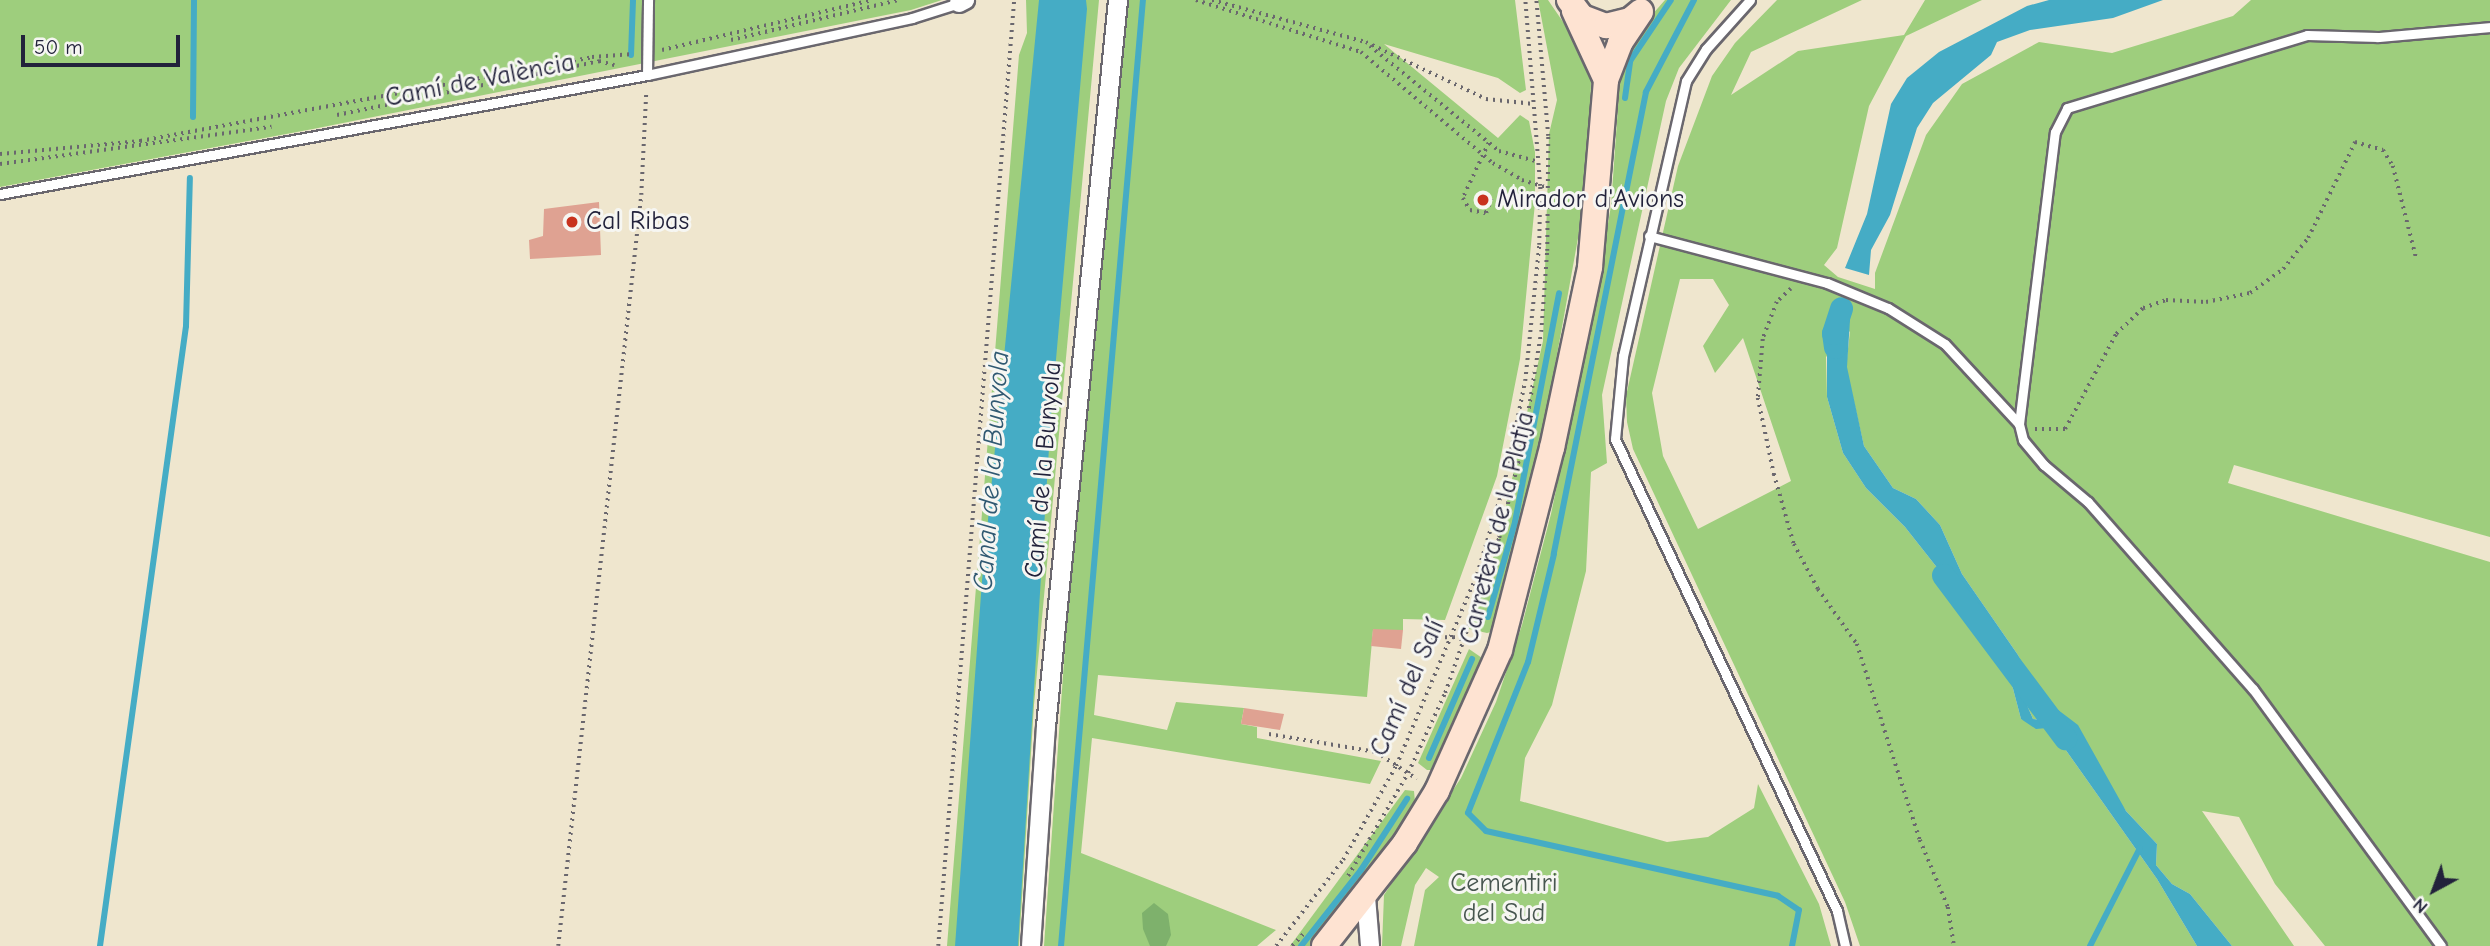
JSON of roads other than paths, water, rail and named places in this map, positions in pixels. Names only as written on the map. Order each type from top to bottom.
[{"type":"street","name":"Camí de la Bunyola","points":[[1031,946],[1049,700],[1118,0]]},
{"type":"street","points":[[1571,4],[1582,17],[1605,26],[1630,20],[1647,3]]},
{"type":"street","name":"Carretera de la Platja","points":[[1324,946],[1366,897],[1437,791],[1500,650],[1552,448],[1590,267],[1606,80],[1620,43],[1647,3]]},
{"type":"street","name":"Carretera de la Platja","points":[[1571,4],[1606,80]]},
{"type":"street","points":[[1366,897],[1370,946]]},
{"type":"lane","points":[[647,75],[648,0]]},
{"type":"lane","points":[[1750,0],[1686,81],[1623,356],[1615,439],[1837,911],[1845,946]]},
{"type":"lane","name":"Camí de València","points":[[0,194],[647,75],[912,18],[962,1]]},
{"type":"lane","points":[[2441,946],[2253,689],[2088,502],[2044,466],[2023,440],[2019,424],[2055,132],[2067,108],[2307,36],[2378,37],[2490,27]]},
{"type":"lane","points":[[1649,236],[1804,277],[1888,309],[1945,344],[2019,424]]},
{"type":"water","points":[[1039,0],[1086,0],[1087,9],[1051,416],[1018,946],[955,946],[982,581]]},
{"type":"water","points":[[2049,0],[2163,0],[2113,18],[2030,30],[1997,42],[1991,55],[1933,103],[1917,128],[1890,215],[1871,250],[1869,275],[1845,268],[1867,214],[1891,104],[1907,78],[1939,52],[2027,6]]},
{"type":"water","points":[[1837,317],[1850,320],[1847,367],[1864,446],[1893,488],[1916,499],[1940,525],[1962,574],[2018,655],[2035,692],[2023,696],[2033,719],[2042,720],[2049,712],[2045,700],[2078,725],[2126,811],[2157,844],[2156,865],[2172,884],[2190,894],[2232,946],[2197,946],[2157,879],[2058,739],[2047,728],[2036,729],[2021,719],[2011,681],[1984,627],[1905,527],[1866,488],[1843,453],[1827,397],[1827,319]]},
{"type":"waterway","points":[[193,117],[194,0]]},
{"type":"waterway","points":[[631,55],[633,0]]},
{"type":"waterway","points":[[1061,946],[1143,0]]},
{"type":"waterway","points":[[1625,98],[1630,61],[1671,0]]},
{"type":"waterway","points":[[1694,0],[1646,92],[1554,554],[1528,662],[1468,813],[1486,831],[1778,896],[1799,910],[1792,946]]},
{"type":"waterway","points":[[100,946],[186,326],[190,178]]},
{"type":"waterway","points":[[1488,617],[1515,522],[1559,293]]},
{"type":"waterway","points":[[1835,347],[1833,333],[1841,308]]},
{"type":"waterway","points":[[1943,575],[2065,738]]},
{"type":"waterway","points":[[1429,758],[1472,659]]},
{"type":"waterway","points":[[1301,946],[1361,870],[1407,799]]},
{"type":"waterway","points":[[2090,946],[2140,848]]},
{"type":"place","name":"Mirador d'Avions","points":[[1483,200]]},
{"type":"place","name":"Cal Ribas","points":[[572,222]]},
{"type":"water label","name":"Canal de la Bunyola","points":[[991,471]]},
{"type":"park label","name":"Cementiri del Sud","points":[[1504,899]]}]
